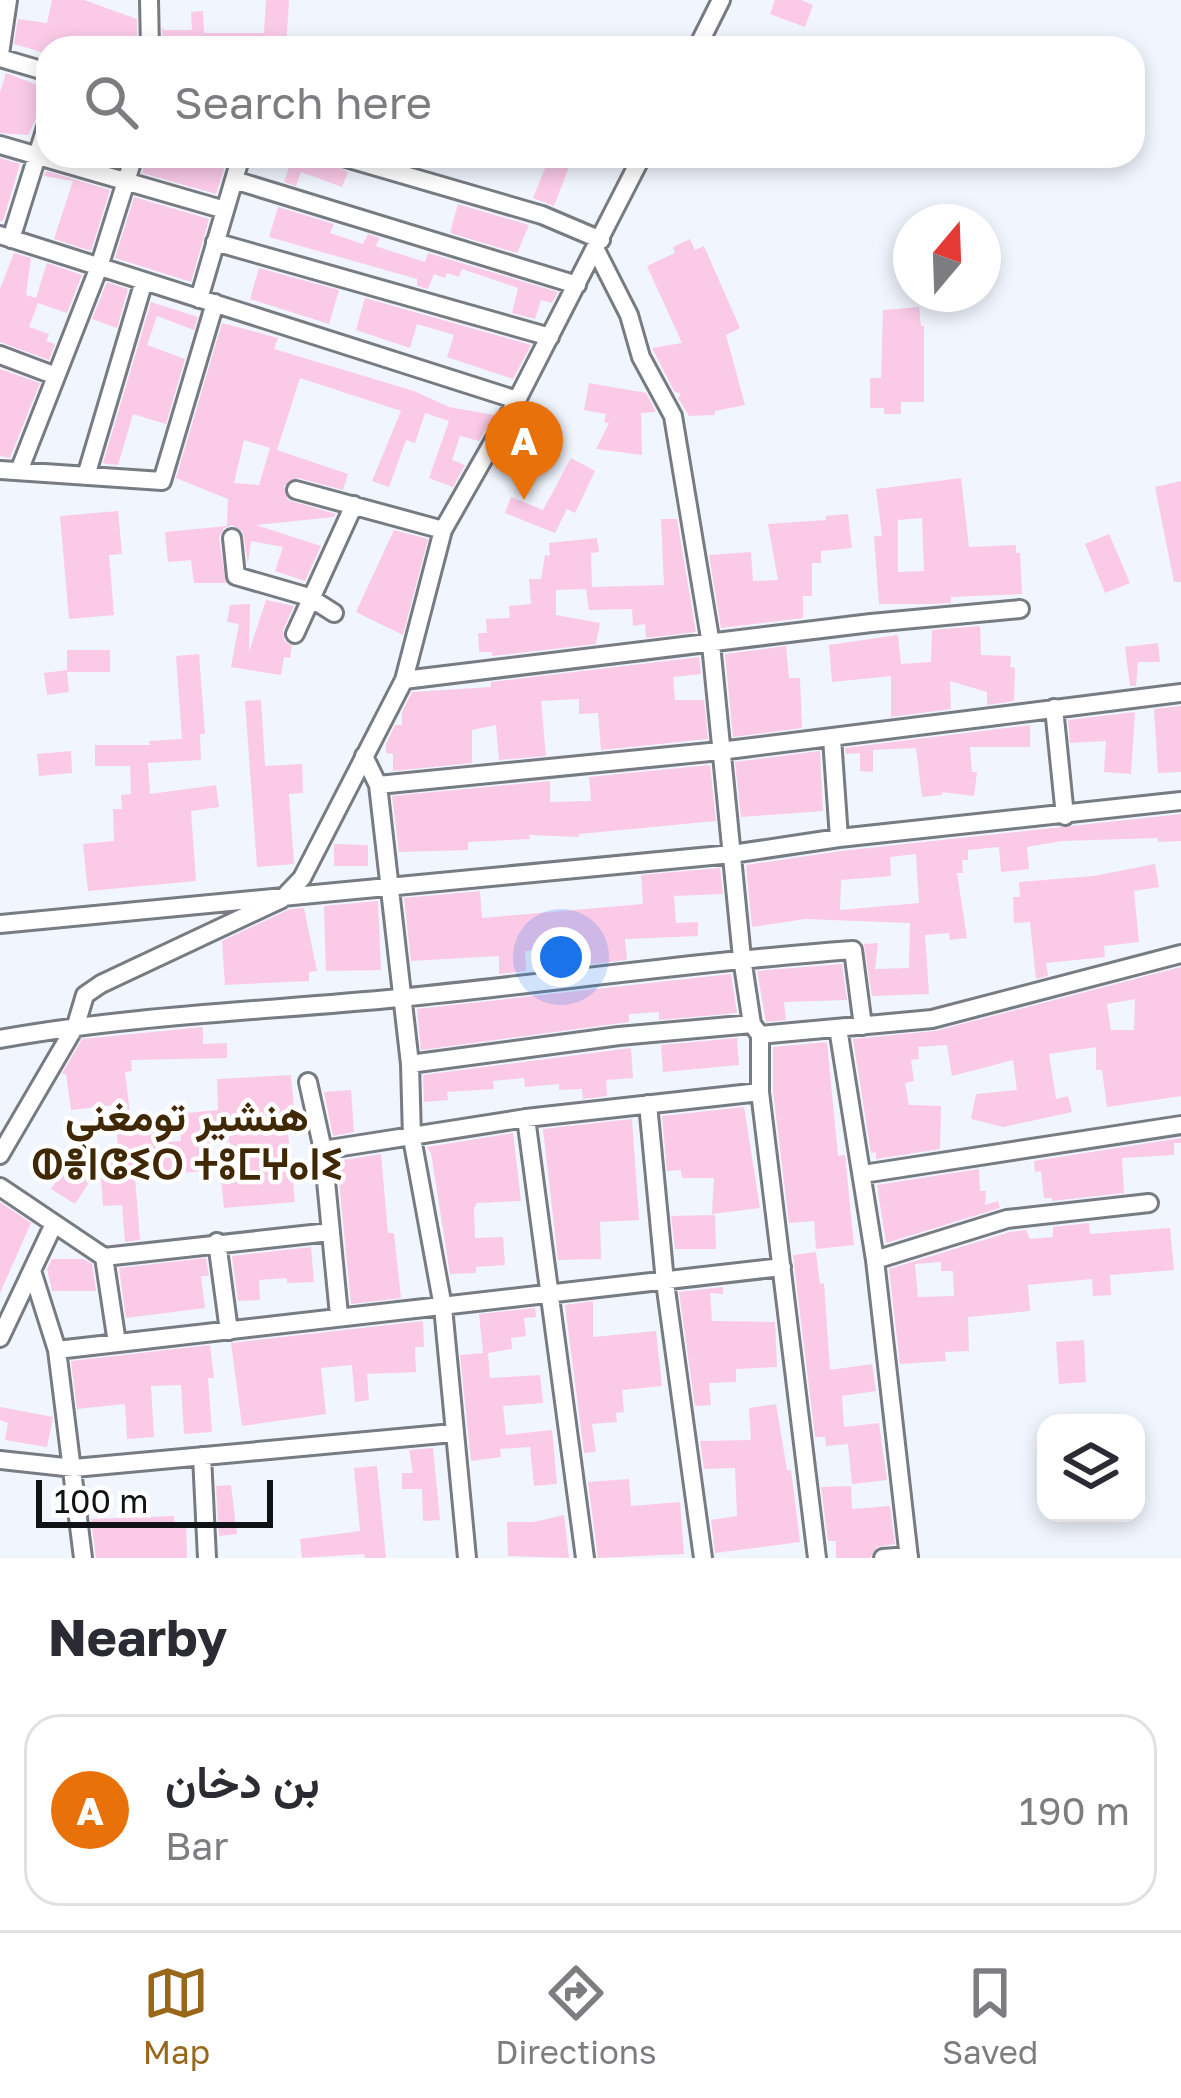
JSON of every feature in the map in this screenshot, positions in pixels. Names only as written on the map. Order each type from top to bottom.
[{"type":"street","points":[[8,0],[0,56],[36,68]]},
{"type":"street","points":[[149,0],[150,36]]},
{"type":"street","points":[[703,36],[721,0]]},
{"type":"street","points":[[0,145],[36,156]]},
{"type":"street","points":[[36,159],[6,237],[518,400]]},
{"type":"street","points":[[78,168],[225,210]]},
{"type":"street","points":[[130,168],[99,267],[56,376],[9,470],[162,482],[207,301],[215,242],[238,168]]},
{"type":"street","points":[[380,168],[542,215],[598,245],[641,357],[673,416],[711,644],[742,958],[756,1029],[817,1558]]},
{"type":"street","points":[[0,1155],[76,1025],[86,995],[282,899],[302,878],[404,680],[442,530],[518,400],[636,168]]},
{"type":"street","points":[[234,180],[578,285]]},
{"type":"street","points":[[215,242],[550,337]]},
{"type":"street","points":[[86,476],[144,281]]},
{"type":"street","points":[[0,355],[56,376]]},
{"type":"street","points":[[296,490],[442,530]]},
{"type":"street","points":[[295,634],[354,506]]},
{"type":"street","points":[[232,538],[236,576],[309,597],[334,613]]},
{"type":"street","points":[[404,680],[871,622],[1020,609]]},
{"type":"street","points":[[378,785],[720,752],[1181,693]]},
{"type":"street","points":[[1054,708],[1065,815]]},
{"type":"street","points":[[832,738],[839,838]]},
{"type":"street","points":[[364,756],[378,785],[410,1064],[412,1138],[443,1306],[467,1558]]},
{"type":"street","points":[[0,924],[732,854],[1181,801]]},
{"type":"street","points":[[0,1039],[76,1025],[400,998],[742,958],[853,950],[863,1026]]},
{"type":"street","points":[[410,1064],[620,1036],[838,1028],[932,1019],[1181,954]]},
{"type":"street","points":[[838,1028],[875,1260],[909,1557],[883,1558]]},
{"type":"street","points":[[308,1082],[323,1150],[338,1315]]},
{"type":"street","points":[[323,1150],[526,1118],[760,1092]]},
{"type":"street","points":[[648,1104],[665,1282],[703,1558]]},
{"type":"street","points":[[526,1118],[585,1558]]},
{"type":"street","points":[[863,1174],[1181,1125]]},
{"type":"street","points":[[0,1187],[104,1257],[330,1232]]},
{"type":"street","points":[[875,1260],[1006,1219],[1149,1203]]},
{"type":"street","points":[[0,1337],[53,1226]]},
{"type":"street","points":[[217,1242],[229,1331]]},
{"type":"street","points":[[104,1257],[116,1343]]},
{"type":"street","points":[[57,1350],[782,1267]]},
{"type":"street","points":[[33,1274],[57,1350],[83,1558]]},
{"type":"street","points":[[0,1460],[74,1468],[453,1432]]},
{"type":"street","points":[[202,1456],[207,1558]]},
{"type":"building","points":[[52,0],[84,0],[137,19],[137,36],[36,36],[36,50],[14,44],[18,19],[47,23]]},
{"type":"building","points":[[266,0],[289,0],[287,36],[162,36],[162,26],[164,30],[192,30],[191,12],[203,11],[204,33],[264,33]]},
{"type":"building","points":[[775,0],[813,5],[805,27],[770,14]]},
{"type":"building","points":[[6,73],[36,84],[36,118],[28,135],[0,133],[0,92]]},
{"type":"building","points":[[0,158],[20,164],[3,221],[0,221]]},
{"type":"building","points":[[143,168],[224,168],[216,194],[142,173]]},
{"type":"building","points":[[289,168],[348,172],[342,187],[301,172],[296,186],[284,182]]},
{"type":"building","points":[[545,168],[568,168],[554,206],[533,198]]},
{"type":"building","points":[[46,171],[110,190],[91,251],[54,239],[73,181],[44,176]]},
{"type":"building","points":[[134,197],[209,219],[191,282],[115,258]]},
{"type":"building","points":[[458,204],[529,225],[517,253],[450,233]]},
{"type":"building","points":[[278,207],[334,224],[330,233],[363,244],[368,234],[380,238],[375,246],[425,262],[428,253],[558,292],[552,303],[541,300],[535,319],[512,313],[518,288],[462,269],[459,277],[434,274],[428,289],[417,286],[417,279],[269,237]]},
{"type":"building","points":[[690,239],[695,250],[704,246],[740,328],[726,335],[745,405],[715,411],[715,415],[689,416],[652,348],[682,343],[647,266],[675,253],[673,247]]},
{"type":"building","points":[[14,253],[31,258],[26,295],[36,298],[47,263],[82,275],[67,313],[38,303],[29,327],[49,334],[46,341],[55,344],[49,360],[0,342],[0,289]]},
{"type":"building","points":[[259,268],[339,290],[329,324],[250,299]]},
{"type":"building","points":[[107,282],[128,289],[117,328],[92,319]]},
{"type":"building","points":[[365,298],[531,345],[513,379],[447,357],[454,335],[417,324],[410,348],[356,330]]},
{"type":"building","points":[[151,302],[198,317],[194,330],[157,316],[147,345],[185,359],[166,424],[133,414],[118,465],[106,464],[103,463]]},
{"type":"building","points":[[883,310],[920,312],[924,326],[924,402],[901,402],[901,414],[870,408],[870,378],[881,378]]},
{"type":"building","points":[[222,323],[278,338],[274,349],[414,391],[449,407],[494,415],[479,441],[460,436],[452,460],[465,465],[453,487],[429,478],[449,421],[425,413],[415,443],[406,440],[389,487],[372,481],[401,411],[300,378],[277,450],[348,474],[343,490],[298,478],[284,486],[288,500],[336,514],[334,517],[256,525],[321,546],[305,581],[275,571],[283,547],[251,541],[248,564],[243,532],[232,525],[219,538],[226,583],[194,583],[191,560],[168,562],[165,532],[227,526],[228,499],[176,478]],"holes":[[[244,440],[270,448],[259,485],[234,483]]]},
{"type":"building","points":[[0,369],[40,383],[10,458],[0,456]]},
{"type":"building","points":[[589,383],[646,393],[656,412],[641,413],[642,455],[596,449],[609,423],[604,422],[606,414],[584,410]]},
{"type":"building","points":[[571,458],[595,471],[575,513],[567,509],[555,533],[505,513],[511,497],[543,510]]},
{"type":"building","points":[[961,478],[969,547],[1016,545],[1022,594],[951,597],[951,603],[879,604],[874,536],[882,536],[876,489]],"holes":[[[922,518],[924,571],[898,572],[898,520]]]},
{"type":"building","points":[[1181,481],[1181,582],[1174,582],[1155,487]]},
{"type":"building","points":[[118,511],[122,554],[109,555],[114,615],[69,619],[60,516]]},
{"type":"building","points":[[848,514],[852,548],[821,551],[821,563],[812,563],[812,596],[803,596],[803,618],[721,628],[709,555],[751,552],[753,581],[778,580],[768,524]]},
{"type":"building","points":[[661,519],[677,519],[696,632],[646,638],[645,624],[633,626],[632,609],[589,610],[586,589],[556,590],[556,615],[600,623],[596,644],[492,656],[492,652],[479,652],[478,633],[487,633],[486,619],[510,618],[509,606],[531,604],[529,579],[541,579],[545,555],[550,556],[549,543],[597,538],[599,552],[591,553],[592,587],[664,585]]},
{"type":"building","points":[[394,530],[428,539],[403,635],[356,612]]},
{"type":"building","points":[[1109,534],[1130,583],[1105,593],[1085,544]]},
{"type":"building","points":[[266,600],[294,606],[283,630],[284,640],[292,646],[281,675],[231,667],[239,624],[227,622],[230,605],[250,604],[249,652]]},
{"type":"building","points":[[980,626],[981,655],[1011,656],[1014,701],[987,705],[987,692],[950,681],[951,709],[891,717],[891,676],[832,682],[829,645],[898,635],[901,664],[931,662],[932,630]]},
{"type":"building","points":[[1158,643],[1160,662],[1138,662],[1136,686],[1130,686],[1125,647]]},
{"type":"building","points":[[786,646],[789,678],[800,678],[802,728],[733,737],[725,654]]},
{"type":"building","points":[[67,650],[110,650],[110,672],[67,672],[69,692],[47,695],[44,673],[67,670]]},
{"type":"building","points":[[199,654],[205,734],[200,734],[201,760],[148,763],[150,794],[216,785],[219,807],[191,811],[196,881],[88,891],[83,844],[114,841],[113,809],[122,809],[121,795],[131,794],[130,766],[95,766],[95,745],[150,745],[149,741],[182,739],[176,656]]},
{"type":"building","points":[[699,657],[701,674],[673,677],[675,700],[704,700],[708,739],[601,750],[598,713],[579,714],[579,699],[541,701],[546,756],[499,760],[496,725],[472,730],[472,763],[393,771],[393,754],[386,753],[395,725],[402,725],[402,712],[412,692],[491,687],[491,682]]},
{"type":"building","points":[[261,700],[265,766],[302,764],[303,793],[289,794],[294,864],[257,867],[245,701]]},
{"type":"building","points":[[1181,706],[1181,772],[1158,773],[1154,709]]},
{"type":"building","points":[[1135,712],[1131,774],[1104,772],[1106,741],[1070,743],[1068,720]]},
{"type":"building","points":[[1030,725],[1030,747],[970,747],[972,772],[977,772],[974,796],[942,792],[922,797],[916,748],[873,750],[873,772],[860,771],[860,753],[846,754],[845,748]]},
{"type":"building","points":[[71,751],[72,773],[39,776],[37,754]]},
{"type":"building","points":[[820,751],[823,811],[741,817],[735,762]]},
{"type":"building","points":[[710,765],[716,821],[579,837],[529,835],[530,839],[468,842],[468,850],[399,852],[392,796],[550,781],[550,802],[591,801],[589,777]]},
{"type":"building","points":[[1181,814],[1181,841],[1061,841],[1027,847],[1029,869],[1001,872],[999,847],[968,850],[968,860],[962,860],[963,873],[957,873],[967,938],[950,940],[949,933],[925,935],[929,994],[872,996],[864,944],[878,943],[875,969],[909,968],[910,923],[805,919],[752,927],[746,865]],"holes":[[[916,854],[919,903],[840,910],[841,880],[891,876],[890,857]]]},
{"type":"building","points":[[334,844],[368,845],[368,866],[334,866]]},
{"type":"building","points":[[1155,864],[1159,887],[1134,891],[1139,942],[1104,946],[1105,957],[1046,963],[1048,976],[1036,979],[1030,922],[1014,923],[1013,897],[1020,897],[1019,882],[1094,876]]},
{"type":"building","points":[[720,868],[723,894],[674,896],[676,923],[698,922],[698,936],[625,939],[627,960],[556,968],[554,949],[525,951],[526,971],[499,974],[499,956],[411,961],[404,898],[480,891],[482,918],[643,904],[641,875]]},
{"type":"building","points":[[378,901],[381,970],[326,971],[324,906]]},
{"type":"building","points":[[304,908],[317,971],[309,972],[309,981],[225,985],[222,941],[290,909]]},
{"type":"building","points":[[842,964],[847,1000],[784,1002],[786,1020],[766,1022],[757,971]]},
{"type":"building","points":[[1181,967],[1181,1096],[1107,1107],[1102,1070],[1096,1070],[1096,1047],[1049,1054],[1056,1099],[1068,1096],[1072,1112],[1003,1127],[971,1119],[976,1094],[1017,1090],[1013,1060],[952,1076],[947,1045],[918,1047],[919,1059],[911,1060],[914,1081],[905,1083],[909,1105],[941,1106],[940,1149],[876,1159],[876,1152],[871,1153],[853,1039],[935,1031]],"holes":[[[1135,999],[1134,1030],[1111,1030],[1107,1004]]]},
{"type":"building","points":[[731,974],[737,1013],[659,1020],[659,1012],[629,1014],[629,1022],[421,1050],[417,1009]]},
{"type":"building","points":[[203,1027],[203,1044],[227,1043],[227,1058],[131,1060],[132,1071],[125,1072],[131,1122],[154,1121],[155,1143],[181,1141],[178,1114],[218,1110],[217,1079],[291,1075],[296,1134],[288,1134],[295,1202],[224,1208],[220,1170],[232,1168],[230,1142],[200,1144],[203,1171],[135,1177],[140,1240],[125,1242],[122,1205],[103,1206],[100,1164],[110,1163],[109,1148],[118,1147],[115,1105],[71,1110],[66,1074],[62,1074],[82,1039]]},
{"type":"building","points":[[737,1038],[739,1065],[663,1072],[661,1045]]},
{"type":"building","points":[[827,1042],[838,1156],[845,1155],[854,1245],[816,1249],[814,1221],[789,1223],[773,1091],[773,1047]]},
{"type":"building","points":[[631,1048],[633,1078],[606,1080],[607,1096],[583,1099],[582,1089],[559,1090],[559,1084],[525,1087],[524,1078],[493,1081],[494,1089],[447,1092],[448,1100],[424,1102],[423,1075]]},
{"type":"building","points":[[351,1090],[354,1132],[333,1136],[324,1092]]},
{"type":"building","points":[[744,1107],[760,1208],[712,1214],[714,1178],[682,1178],[681,1170],[667,1171],[662,1116]]},
{"type":"building","points":[[632,1119],[639,1220],[600,1222],[601,1259],[558,1260],[543,1129]]},
{"type":"building","points":[[513,1133],[521,1201],[477,1203],[474,1208],[475,1238],[503,1237],[505,1265],[450,1274],[427,1147]]},
{"type":"building","points":[[1181,1138],[1181,1143],[1174,1143],[1174,1155],[1122,1158],[1124,1193],[1052,1201],[1044,1198],[1041,1171],[1035,1172],[1034,1161]]},
{"type":"building","points":[[53,1149],[92,1178],[75,1204],[51,1189],[56,1181],[39,1170]]},
{"type":"building","points":[[381,1154],[388,1233],[394,1233],[401,1298],[351,1304],[337,1161]]},
{"type":"building","points":[[979,1169],[985,1205],[998,1201],[1000,1208],[886,1243],[877,1185]]},
{"type":"building","points":[[0,1202],[31,1223],[0,1293]]},
{"type":"building","points":[[715,1215],[716,1249],[675,1249],[671,1216]]},
{"type":"building","points":[[1089,1223],[1090,1234],[1170,1228],[1174,1270],[1110,1275],[1111,1295],[1093,1296],[1092,1279],[1028,1285],[1030,1311],[968,1317],[969,1351],[945,1352],[946,1361],[900,1364],[889,1269],[1010,1232],[1026,1230],[1030,1239],[1053,1237],[1053,1227]],"holes":[[[941,1262],[941,1271],[953,1271],[954,1296],[918,1297],[915,1264]]]},
{"type":"building","points":[[311,1247],[314,1282],[259,1280],[260,1300],[238,1301],[232,1256]]},
{"type":"building","points":[[816,1252],[820,1284],[824,1283],[830,1370],[872,1364],[876,1391],[842,1396],[844,1427],[879,1423],[887,1480],[852,1484],[848,1444],[826,1446],[825,1437],[815,1437],[793,1255]]},
{"type":"building","points":[[206,1258],[209,1276],[201,1276],[205,1308],[126,1318],[119,1268]]},
{"type":"building","points":[[52,1259],[83,1259],[92,1264],[96,1291],[52,1291],[47,1269]]},
{"type":"building","points":[[723,1287],[723,1294],[710,1293],[712,1321],[775,1322],[777,1367],[736,1369],[736,1382],[709,1383],[711,1405],[695,1406],[679,1292]]},
{"type":"building","points":[[593,1301],[593,1337],[656,1331],[662,1386],[622,1390],[624,1412],[616,1413],[617,1422],[592,1424],[596,1452],[584,1453],[565,1305]]},
{"type":"building","points":[[535,1308],[536,1317],[524,1318],[526,1336],[511,1338],[512,1349],[488,1353],[490,1378],[540,1375],[543,1403],[503,1406],[506,1435],[552,1430],[557,1484],[534,1486],[530,1447],[500,1449],[501,1457],[471,1461],[460,1355],[483,1353],[479,1314]]},
{"type":"building","points":[[423,1321],[424,1347],[415,1347],[416,1372],[367,1374],[369,1400],[355,1402],[352,1365],[321,1368],[326,1414],[242,1426],[231,1343]]},
{"type":"building","points":[[1084,1340],[1086,1382],[1059,1384],[1056,1342]]},
{"type":"building","points":[[210,1345],[212,1432],[184,1434],[181,1385],[151,1386],[154,1437],[127,1439],[125,1404],[77,1409],[71,1361]]},
{"type":"building","points":[[776,1404],[800,1542],[715,1553],[711,1520],[737,1516],[735,1468],[704,1469],[700,1441],[751,1440],[749,1408]]},
{"type":"building","points":[[0,1407],[53,1417],[47,1447],[5,1440],[8,1423],[0,1420]]},
{"type":"building","points":[[433,1448],[440,1520],[423,1521],[422,1489],[402,1489],[402,1473],[413,1473],[409,1450]]},
{"type":"building","points":[[377,1466],[386,1558],[365,1558],[364,1554],[302,1558],[300,1539],[360,1531],[354,1468]]},
{"type":"building","points":[[629,1479],[631,1506],[680,1502],[684,1554],[598,1558],[588,1482]]},
{"type":"building","points":[[231,1485],[237,1534],[219,1536],[216,1486]]},
{"type":"building","points":[[851,1486],[852,1509],[890,1506],[895,1544],[877,1547],[870,1558],[836,1558],[836,1541],[828,1541],[821,1487]]},
{"type":"building","points":[[564,1515],[569,1558],[508,1556],[507,1522]]},
{"type":"building","points":[[174,1516],[174,1523],[186,1523],[187,1558],[96,1558],[91,1519]]},
{"type":"place","name":"بن دخان","points":[[524,500]]},
{"type":"district","name":"هنشير تومغني ⵀⴻⵏⵛⵉⵔ ⵜⵓⵎⵖⴰⵏⵉ","points":[[187,1139]]}]
